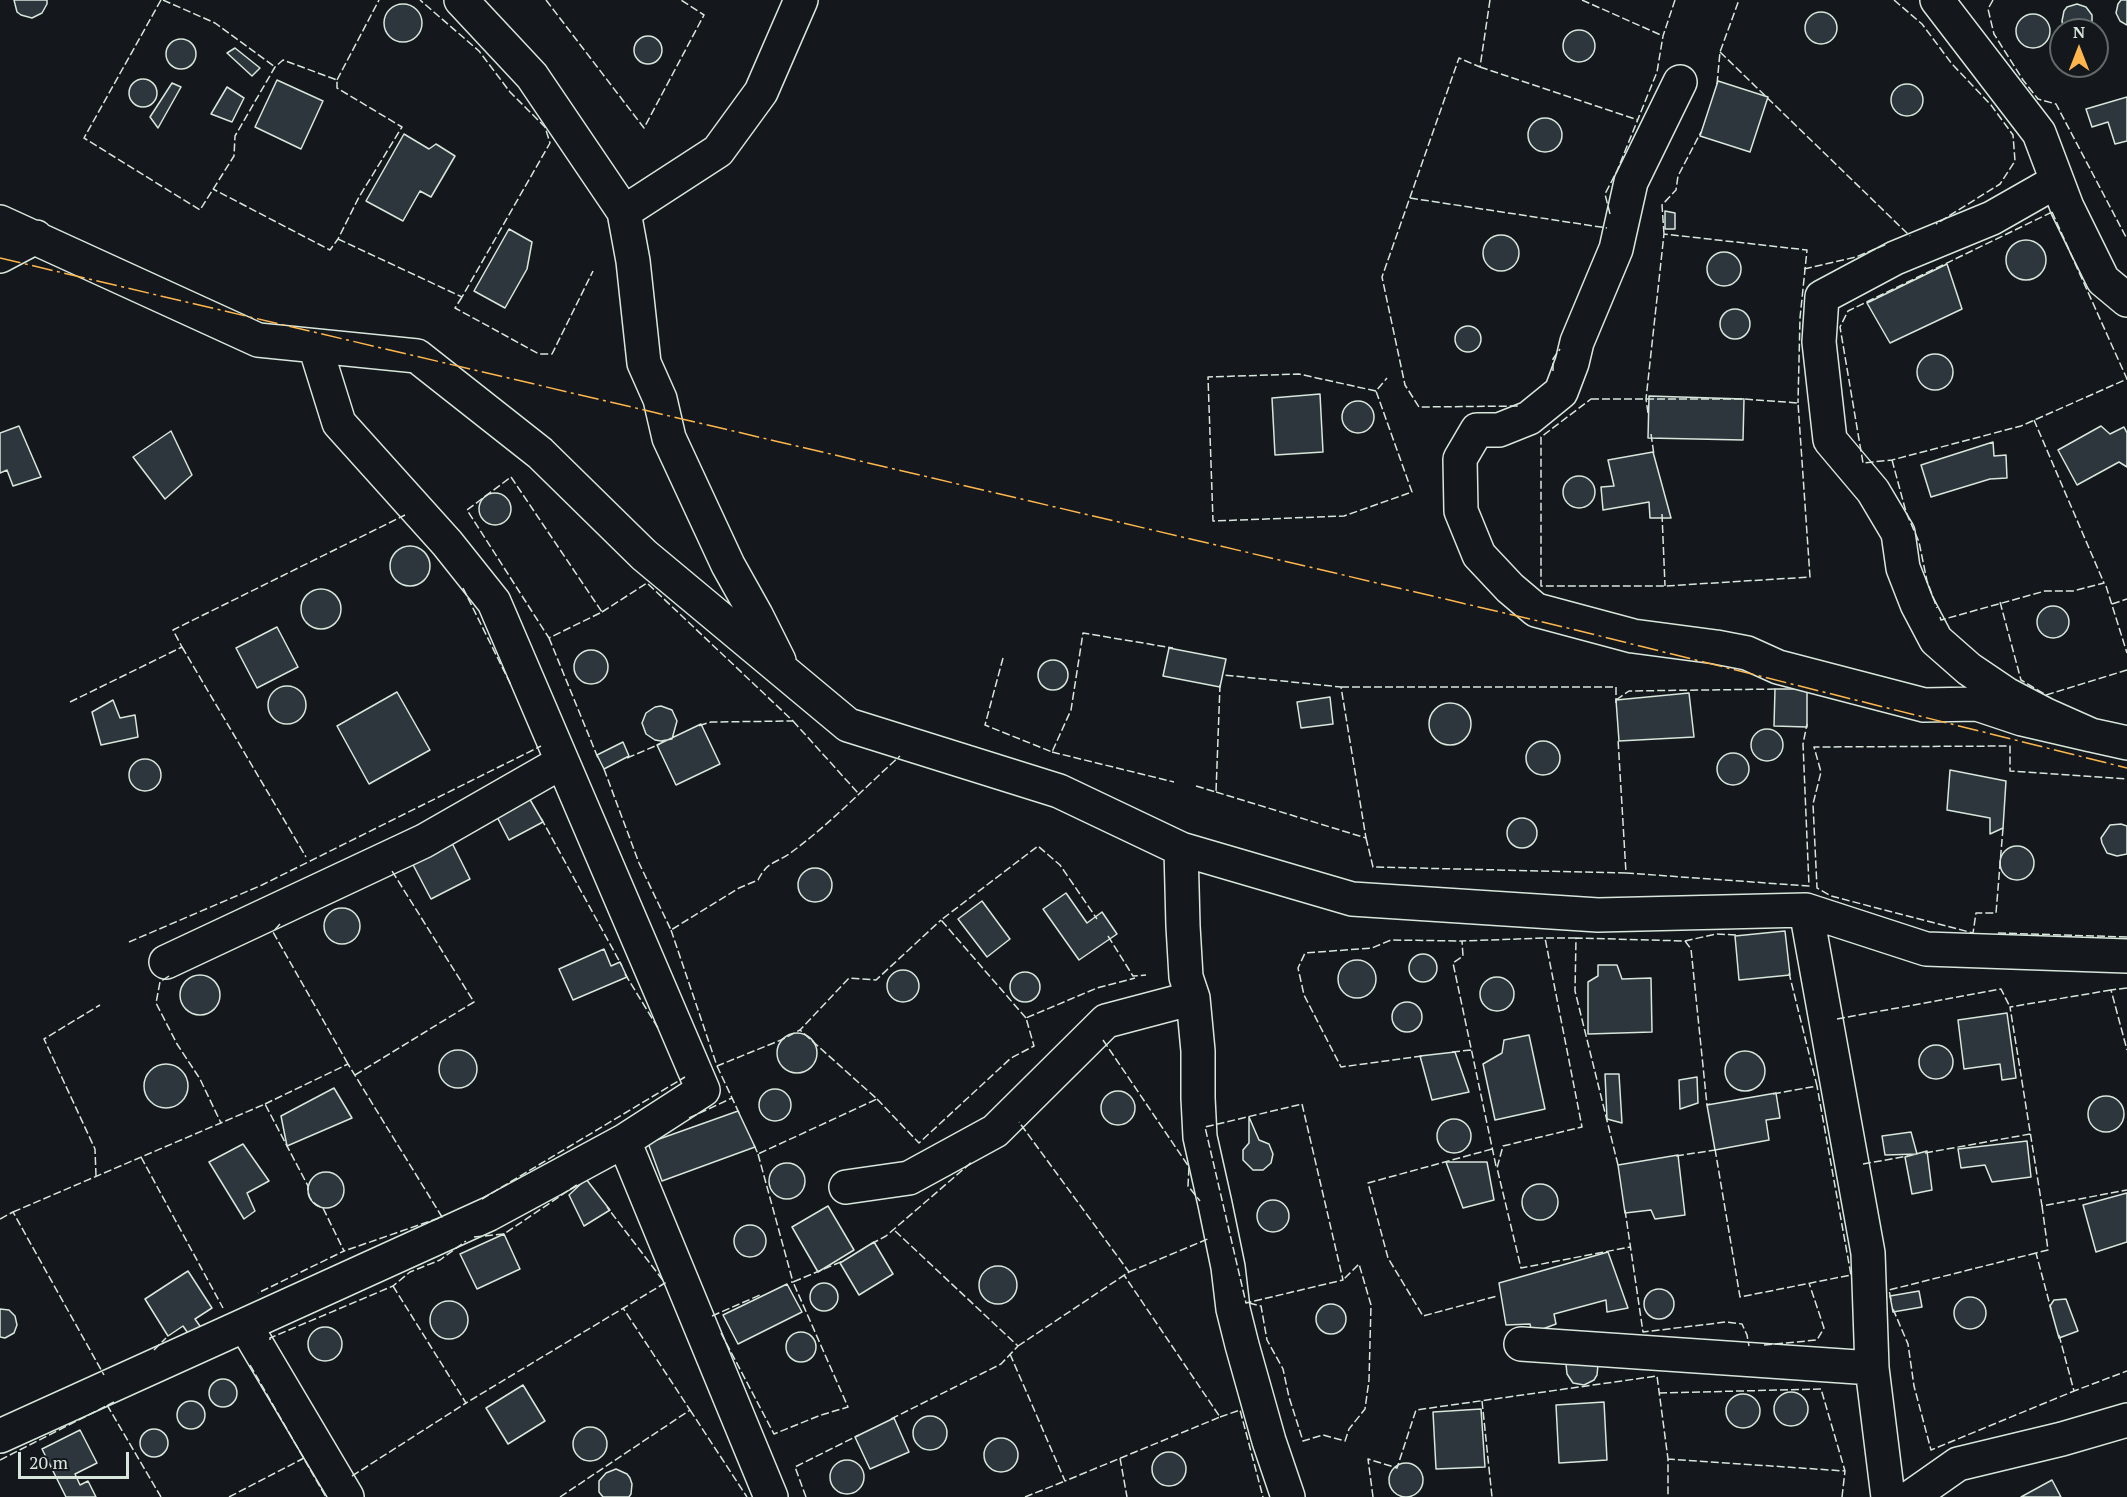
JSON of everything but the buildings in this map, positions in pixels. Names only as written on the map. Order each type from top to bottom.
[{"type":"street","points":[[461,0],[532,76],[624,212],[633,261],[644,363],[660,399],[669,438],[728,565],[779,662],[848,725]]},
{"type":"street","points":[[624,212],[718,151],[760,92],[801,0]]},
{"type":"street","points":[[1937,0],[2039,133],[2067,207],[2103,280],[2127,300]]},
{"type":"street","points":[[1680,82],[1631,182],[1616,249],[1577,342],[1561,392],[1529,418],[1499,430],[1477,430],[1460,459],[1461,512],[1479,555],[1510,588],[1536,610],[1633,636],[1747,653],[1778,667],[1924,705],[1977,704],[2022,719],[2127,743]]},
{"type":"street","points":[[2057,181],[1992,218],[1895,258],[1822,297],[1819,342],[1830,440],[1873,490],[1898,533],[1903,568],[1917,604],[1936,640],[1969,669],[2006,694],[2091,735]]},
{"type":"street","points":[[0,222],[258,340],[417,356],[540,453],[644,555],[848,725],[1059,791],[1182,849],[1352,899],[1598,915],[1806,910],[1926,949],[2127,956]]},
{"type":"street","points":[[0,256],[36,237]]},
{"type":"street","points":[[0,1436],[489,1214],[624,1141],[703,1090],[494,602],[447,543],[339,423],[315,346]]},
{"type":"street","points":[[166,962],[424,841],[562,762]]},
{"type":"street","points":[[1182,849],[1186,977],[1194,998],[1200,1137],[1240,1336],[1269,1441],[1288,1497]]},
{"type":"street","points":[[1806,910],[1868,1253],[1872,1368],[1888,1497]]},
{"type":"street","points":[[846,1188],[909,1178],[995,1131],[1106,1021],[1194,998]]},
{"type":"street","points":[[624,1141],[771,1497]]},
{"type":"street","points":[[245,1325],[347,1497]]},
{"type":"street","points":[[1521,1344],[1872,1368]]},
{"type":"street","points":[[1911,1497],[1958,1464],[2062,1439],[2127,1420]]},
{"type":"fence","points":[[161,0],[84,138],[200,210],[234,156],[235,136],[275,67],[283,60],[337,80],[337,88],[402,127],[330,250],[213,189]]},
{"type":"fence","points":[[163,0],[215,23],[275,67]]},
{"type":"fence","points":[[337,80],[379,0]]},
{"type":"fence","points":[[338,239],[462,297],[550,143],[545,127],[510,92],[479,51],[420,0]]},
{"type":"fence","points":[[546,0],[644,128],[704,15],[681,0]]},
{"type":"fence","points":[[1490,0],[1480,67],[1459,58],[1382,277],[1405,385],[1419,407],[1520,406]]},
{"type":"fence","points":[[1582,0],[1663,36]]},
{"type":"fence","points":[[1610,214],[1605,194],[1617,171],[1657,72],[1663,36],[1675,0]]},
{"type":"fence","points":[[1717,84],[1720,52],[1739,0]]},
{"type":"fence","points":[[1894,0],[1922,24],[1952,64],[1991,105],[2013,135],[2015,161],[2000,184],[1936,224]]},
{"type":"fence","points":[[1993,0],[1988,9],[1994,34],[2038,99],[2056,104],[2127,239]]},
{"type":"fence","points":[[1720,52],[1910,236]]},
{"type":"fence","points":[[1480,67],[1638,120]]},
{"type":"fence","points":[[1664,234],[1662,205],[1676,190],[1678,176],[1701,132]]},
{"type":"fence","points":[[1410,198],[1607,228]]},
{"type":"fence","points":[[2052,212],[2127,379],[2021,426],[1892,460],[1863,463],[1840,327],[1848,311],[2052,212]]},
{"type":"fence","points":[[1648,413],[1646,399],[1664,234],[1807,250],[1800,318],[1798,403]]},
{"type":"fence","points":[[1804,269],[1856,257],[1887,244]]},
{"type":"fence","points":[[462,297],[455,308],[539,354],[552,354],[593,271]]},
{"type":"fence","points":[[1553,371],[1553,359],[1560,349]]},
{"type":"fence","points":[[1376,391],[1299,374],[1208,377],[1213,521],[1344,516],[1412,492],[1376,391],[1387,378]]},
{"type":"fence","points":[[1591,399],[1744,399],[1798,403],[1810,577],[1665,586],[1541,586],[1541,437],[1591,399]]},
{"type":"fence","points":[[1940,617],[1941,620],[2045,591],[2073,591],[2104,583],[2034,420]]},
{"type":"fence","points":[[1651,434],[1654,455]]},
{"type":"fence","points":[[1892,460],[1906,512],[1919,542],[1927,581],[1937,608]]},
{"type":"fence","points":[[511,477],[602,612],[549,638],[467,510],[511,477]]},
{"type":"fence","points":[[1662,514],[1665,586]]},
{"type":"fence","points":[[70,702],[182,647],[173,630],[405,515]]},
{"type":"fence","points":[[602,612],[647,583],[793,721],[711,722],[698,726]]},
{"type":"fence","points":[[2106,586],[2127,653]]},
{"type":"fence","points":[[463,588],[511,685]]},
{"type":"fence","points":[[2112,604],[2127,599]]},
{"type":"fence","points":[[2000,602],[2021,680],[2046,695],[2127,670]]},
{"type":"fence","points":[[1003,658],[985,725],[1052,752],[1071,710],[1083,633],[1173,648]]},
{"type":"fence","points":[[549,638],[598,758]]},
{"type":"fence","points":[[182,647],[306,857]]},
{"type":"fence","points":[[1216,792],[1366,838],[1341,687],[1224,675]]},
{"type":"fence","points":[[1196,786],[1216,792],[1220,685]]},
{"type":"fence","points":[[1341,687],[1616,687],[1616,703]]},
{"type":"fence","points":[[1616,700],[1629,691],[1778,689]]},
{"type":"fence","points":[[793,721],[858,793]]},
{"type":"fence","points":[[1626,873],[1809,886],[1803,744],[1807,724]]},
{"type":"fence","points":[[1366,838],[1373,867],[1626,873],[1618,739]]},
{"type":"fence","points":[[627,758],[660,744]]},
{"type":"fence","points":[[129,942],[262,885],[541,746]]},
{"type":"fence","points":[[2003,828],[1996,913],[1976,913],[1973,933],[1831,896],[1817,888],[1813,804],[1821,772],[1814,747],[2010,746],[2010,771],[2127,779]]},
{"type":"fence","points":[[1052,752],[1174,782]]},
{"type":"fence","points":[[604,769],[639,863],[671,930],[739,888],[758,880],[768,866],[789,854],[818,831],[900,756]]},
{"type":"fence","points":[[541,818],[622,966]]},
{"type":"fence","points":[[1026,1018],[941,920],[1038,846],[1060,865],[1097,919]]},
{"type":"fence","points":[[355,1075],[474,1002],[392,871]]},
{"type":"fence","points":[[671,930],[717,1066],[800,1030],[849,978],[876,980],[941,920]]},
{"type":"fence","points":[[280,924],[273,932],[348,1064]]},
{"type":"fence","points":[[1998,933],[2127,937]]},
{"type":"fence","points":[[1618,1165],[1575,991],[1576,938],[1685,941],[1716,934],[1738,935]]},
{"type":"fence","points":[[1108,936],[1133,976],[1146,975]]},
{"type":"fence","points":[[1576,938],[1545,938],[1582,1127],[1503,1146],[1497,1168],[1521,1268],[1630,1247]]},
{"type":"fence","points":[[1496,1166],[1453,963],[1463,956],[1462,941],[1545,938]]},
{"type":"fence","points":[[1422,1056],[1341,1067],[1304,995],[1298,968],[1305,953],[1372,948],[1391,940],[1462,941]]},
{"type":"fence","points":[[1685,941],[1691,949],[1707,1105],[1710,1104]]},
{"type":"fence","points":[[1773,1094],[1817,1086],[1789,973]]},
{"type":"fence","points":[[625,974],[658,1028]]},
{"type":"fence","points":[[169,976],[160,982],[156,1003],[177,1044],[200,1079],[221,1123]]},
{"type":"fence","points":[[877,1099],[919,1143],[1011,1058],[1034,1046],[1026,1018],[1097,988],[1135,978]]},
{"type":"fence","points":[[2127,988],[2111,990],[2127,1050]]},
{"type":"fence","points":[[1837,1019],[2001,989],[2010,1007]]},
{"type":"fence","points":[[2111,990],[2010,1007],[2042,1206],[2127,1190]]},
{"type":"fence","points":[[96,1176],[95,1149],[44,1039],[100,1005]]},
{"type":"fence","points":[[754,1145],[758,1154],[877,1099],[800,1030]]},
{"type":"fence","points":[[1103,1040],[1189,1167],[1188,1186],[1200,1201]]},
{"type":"fence","points":[[1452,1052],[1471,1050]]},
{"type":"fence","points":[[265,1104],[348,1064],[442,1217],[344,1251]]},
{"type":"fence","points":[[717,1066],[740,1115]]},
{"type":"fence","points":[[482,1199],[685,1077]]},
{"type":"fence","points":[[1715,1149],[1740,1297],[1851,1275],[1817,1086]]},
{"type":"fence","points":[[689,1118],[732,1098]]},
{"type":"fence","points":[[13,1212],[265,1104],[308,1186],[309,1197],[323,1208],[344,1251],[258,1293]]},
{"type":"fence","points":[[1302,1104],[1343,1280],[1246,1303],[1205,1127],[1302,1104]]},
{"type":"fence","points":[[1018,1346],[1129,1272],[1019,1122]]},
{"type":"fence","points":[[1925,1153],[2030,1134]]},
{"type":"fence","points":[[1492,1149],[1368,1183],[1388,1258],[1423,1316],[1497,1296]]},
{"type":"fence","points":[[1676,1156],[1715,1150]]},
{"type":"fence","points":[[758,1154],[793,1282],[791,1282]]},
{"type":"fence","points":[[1863,1164],[1908,1156]]},
{"type":"fence","points":[[141,1157],[223,1308]]},
{"type":"fence","points":[[871,1244],[886,1236],[973,1161]]},
{"type":"fence","points":[[474,1237],[504,1234],[578,1184]]},
{"type":"fence","points":[[2042,1206],[2048,1250],[2036,1253],[2051,1309]]},
{"type":"fence","points":[[393,1286],[466,1403],[665,1283],[607,1207]]},
{"type":"fence","points":[[1625,1210],[1643,1332],[1726,1322],[1742,1324],[1749,1346]]},
{"type":"fence","points":[[0,1219],[13,1212],[104,1375]]},
{"type":"fence","points":[[891,1419],[1001,1364],[1018,1346],[893,1229]]},
{"type":"fence","points":[[1129,1272],[1210,1238]]},
{"type":"fence","points":[[270,1340],[270,1338],[393,1286],[410,1272],[440,1260],[466,1241]]},
{"type":"fence","points":[[1891,1300],[1889,1290],[2036,1253]]},
{"type":"fence","points":[[721,1333],[774,1434],[848,1407],[793,1282],[843,1261]]},
{"type":"fence","points":[[1249,1303],[1261,1306],[1267,1340],[1283,1369],[1303,1441],[1323,1435],[1345,1441],[1349,1429],[1365,1409],[1369,1380],[1371,1305],[1359,1264],[1343,1280]]},
{"type":"fence","points":[[1010,1354],[1065,1481],[1220,1417],[1124,1275]]},
{"type":"fence","points":[[1764,1345],[1817,1340],[1824,1328],[1809,1283]]},
{"type":"fence","points":[[712,1316],[760,1295]]},
{"type":"fence","points":[[560,1497],[690,1410],[623,1308]]},
{"type":"fence","points":[[1893,1309],[1908,1344],[1914,1386],[1931,1450],[2074,1391]]},
{"type":"fence","points":[[2059,1335],[2074,1391],[2127,1371]]},
{"type":"fence","points":[[154,1350],[166,1338]]},
{"type":"fence","points":[[250,1365],[326,1497]]},
{"type":"fence","points":[[1373,1497],[1368,1459],[1397,1468],[1416,1410],[1657,1376],[1668,1459],[1668,1497]]},
{"type":"fence","points":[[1659,1393],[1821,1389],[1845,1471],[1668,1459]]},
{"type":"fence","points":[[1482,1401],[1492,1497]]},
{"type":"fence","points":[[0,1460],[114,1402]]},
{"type":"fence","points":[[352,1476],[466,1403]]},
{"type":"fence","points":[[107,1405],[161,1497]]},
{"type":"fence","points":[[690,1410],[747,1497]]},
{"type":"fence","points":[[1220,1417],[1240,1410],[1263,1497]]},
{"type":"fence","points":[[806,1497],[795,1467],[859,1435]]},
{"type":"fence","points":[[229,1497],[304,1458]]},
{"type":"fence","points":[[1120,1458],[1127,1497]]},
{"type":"fence","points":[[1842,1497],[1845,1471]]},
{"type":"fence","points":[[1025,1497],[1065,1481]]},
{"type":"power","points":[[0,258],[1572,629],[2127,768]]}]
